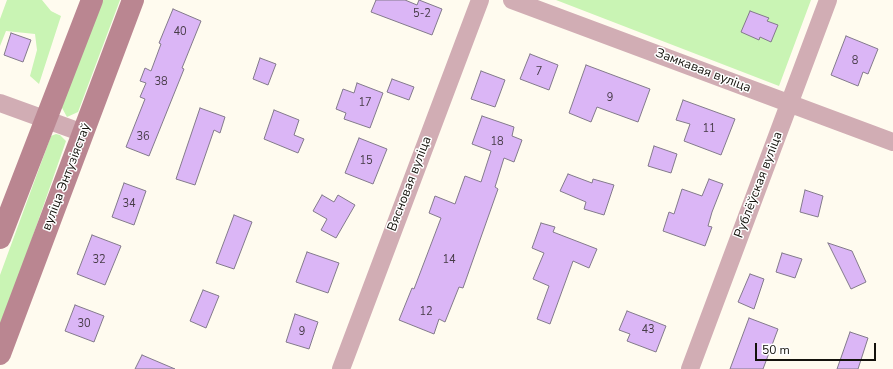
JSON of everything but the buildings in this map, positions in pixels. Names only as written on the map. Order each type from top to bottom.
[{"type":"street","points":[[0,238],[92,0]]},
{"type":"street","name":"вуліца Энтузіястаў","points":[[0,354],[133,0]]},
{"type":"street","name":"Вясновая вуліца","points":[[342,369],[480,0]]},
{"type":"street","name":"Замкавая вуліца","points":[[512,0],[893,142]]},
{"type":"street","name":"Рублёўская вуліца","points":[[690,369],[828,0]]},
{"type":"street","points":[[0,103],[83,133]]},
{"type":"green space","points":[[7,0],[42,0],[51,11],[61,16],[39,84],[30,76],[37,50],[35,34],[6,31],[0,46],[0,19]]},
{"type":"green space","points":[[102,0],[120,0],[78,112],[67,117],[61,106]]},
{"type":"green space","points":[[556,0],[811,0],[779,86]]},
{"type":"green space","points":[[56,134],[60,135],[66,141],[0,328],[0,275],[51,136]]}]
